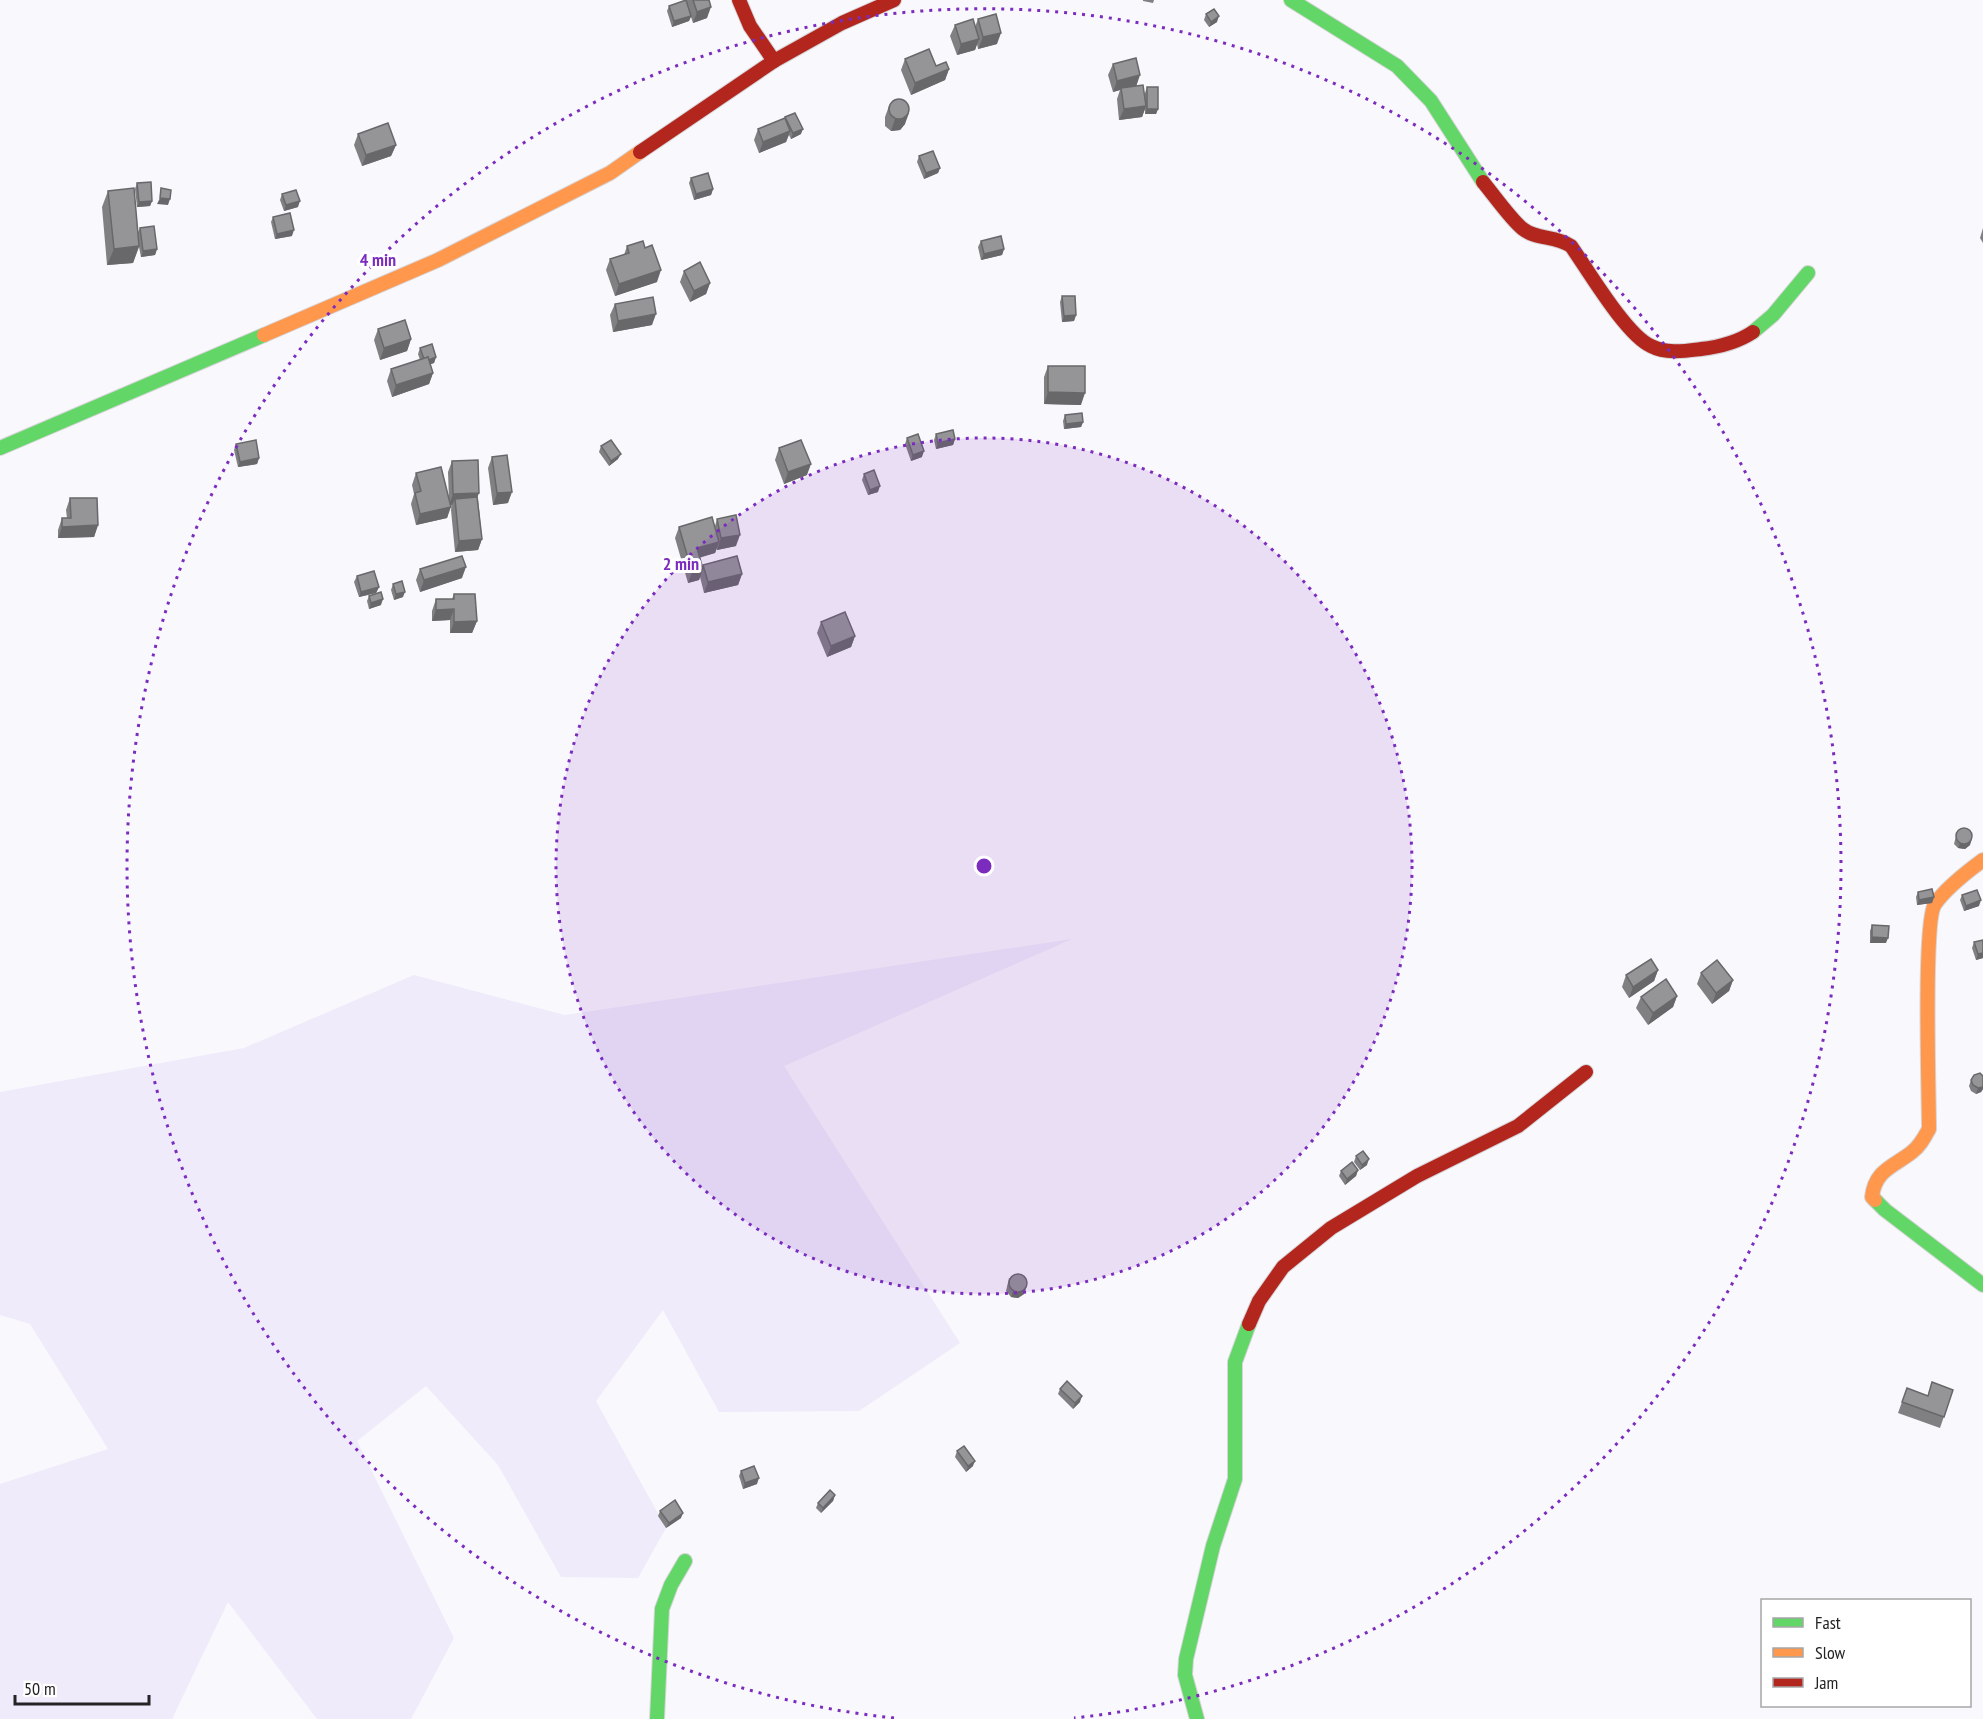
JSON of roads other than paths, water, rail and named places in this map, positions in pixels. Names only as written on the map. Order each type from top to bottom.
[{"type":"street","points":[[739,0],[750,26],[774,61]]},
{"type":"street","points":[[0,448],[438,260],[528,216],[610,173],[774,61],[842,23],[894,0]]},
{"type":"street","points":[[1291,0],[1397,66],[1431,101],[1476,173],[1523,229],[1539,236],[1561,239],[1571,246],[1630,328],[1649,345],[1664,351],[1691,351],[1740,340],[1759,328],[1808,273]]},
{"type":"street","points":[[1983,860],[1969,870],[1934,905],[1929,939],[1929,1129],[1919,1146],[1880,1174],[1872,1187],[1872,1197],[1885,1210],[1983,1285]]},
{"type":"street","points":[[1197,1719],[1185,1675],[1186,1659],[1213,1546],[1235,1479],[1235,1362],[1242,1339],[1259,1302],[1283,1267],[1331,1228],[1417,1176],[1518,1126],[1586,1072]]},
{"type":"street","points":[[657,1719],[662,1609],[671,1585],[685,1562]]}]
